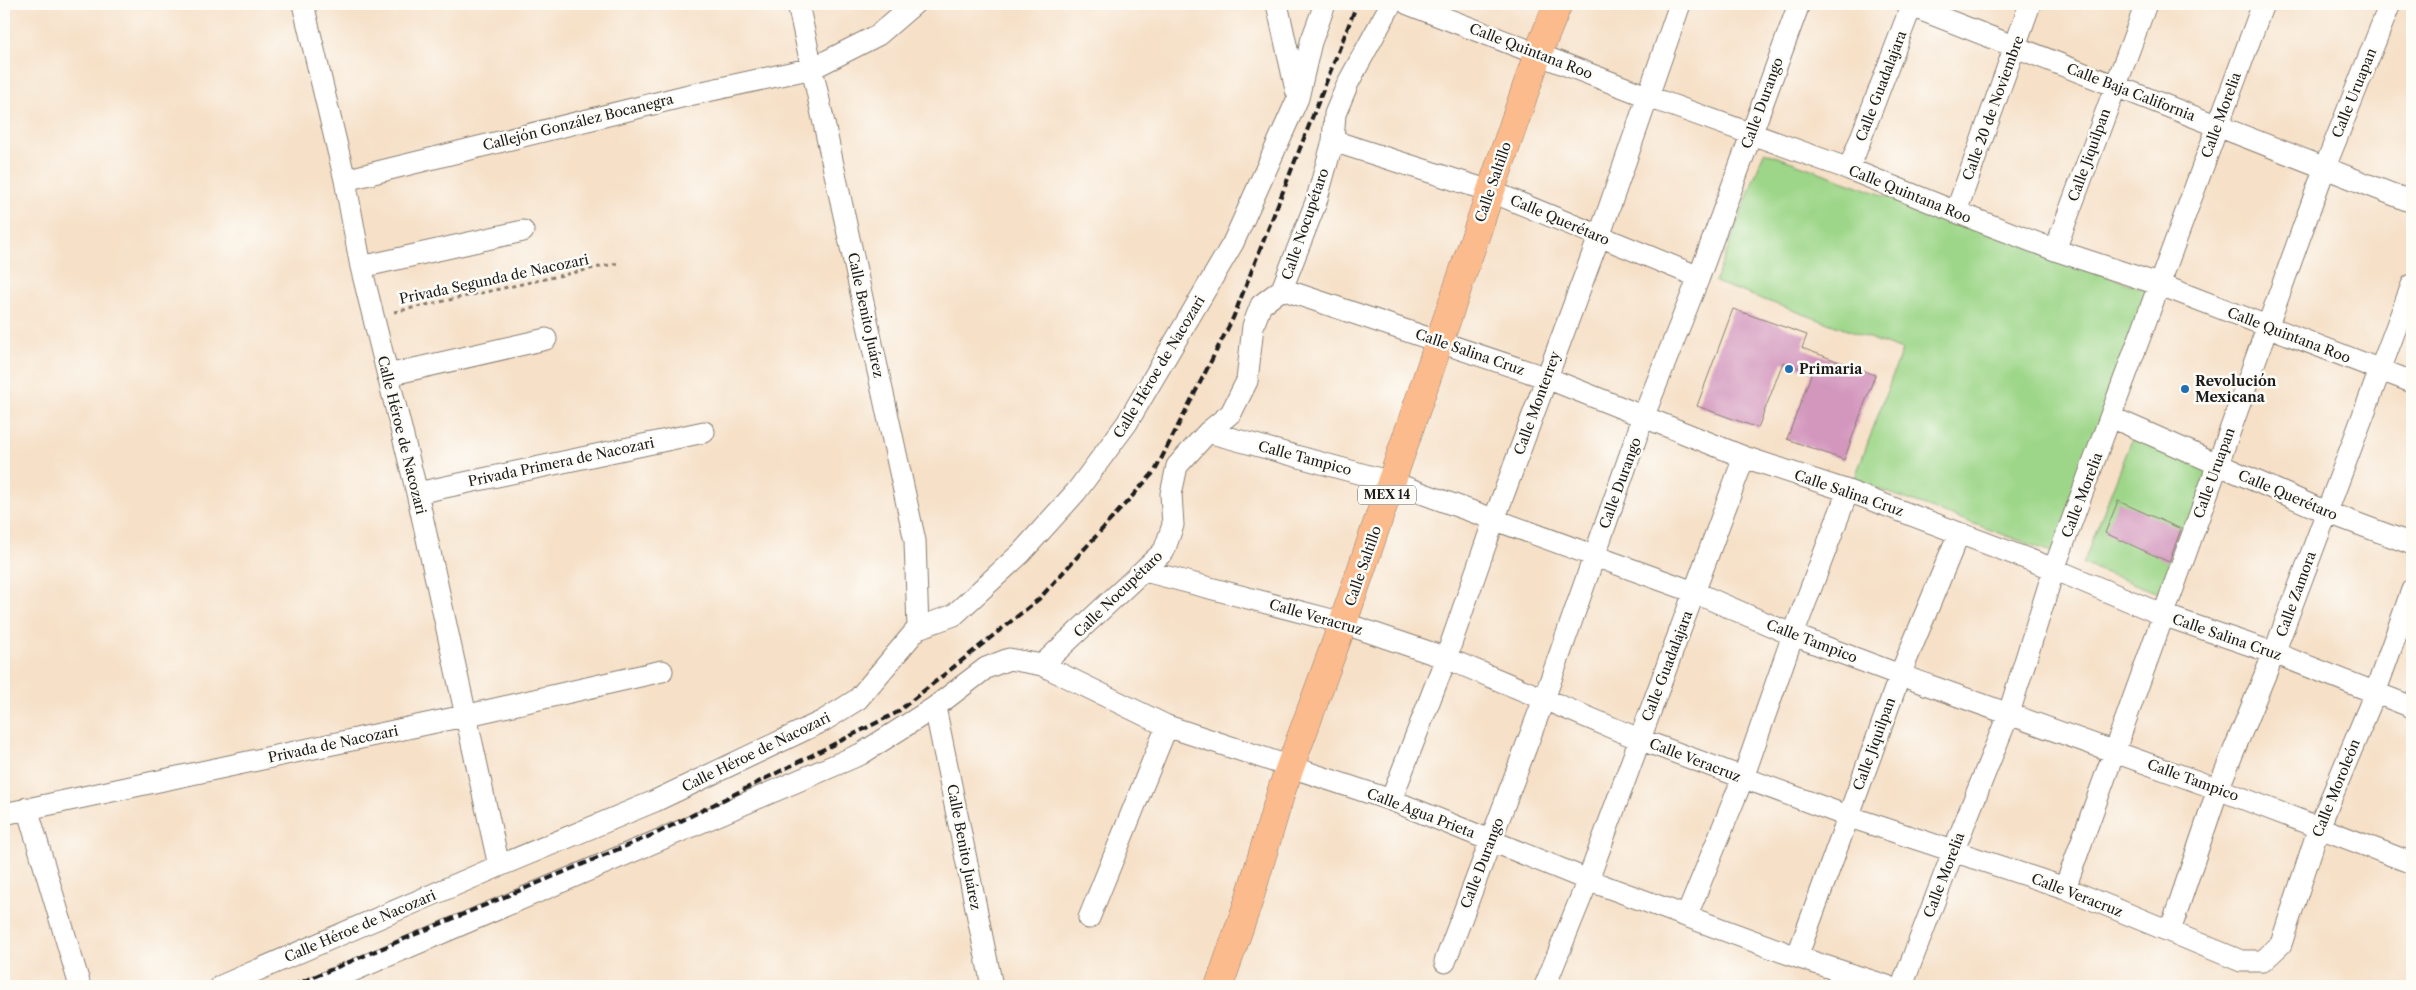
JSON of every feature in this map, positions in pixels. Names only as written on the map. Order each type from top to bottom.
[{"type":"main road","name":"Calle Saltillo","points":[[1219,986],[1290,767],[1343,624],[1538,52],[1558,4]]},
{"type":"street","name":"Calle Héroe de Nacozari","points":[[303,4],[345,180],[361,267],[417,492],[464,716],[499,866]]},
{"type":"street","name":"Calle Benito Juárez","points":[[798,4],[915,541],[918,628]]},
{"type":"street","name":"Callejón González Bocanegra","points":[[345,180],[689,95],[812,68],[878,35],[914,4]]},
{"type":"street","points":[[1277,4],[1298,98]]},
{"type":"street","name":"Calle Héroe de Nacozari","points":[[221,986],[655,801],[824,721],[858,699],[918,628],[954,615],[1021,553],[1076,492],[1127,423],[1233,243],[1298,98],[1311,42],[1325,4]]},
{"type":"street","name":"Calle Nocupétaro","points":[[1042,665],[1145,571],[1164,551],[1173,525],[1171,494],[1177,466],[1208,432],[1231,413],[1246,381],[1253,326],[1261,305],[1282,289],[1316,202],[1333,141],[1335,114],[1348,83],[1392,4]]},
{"type":"street","name":"Calle Quintana Roo","points":[[1408,4],[1538,52],[1649,97],[1850,169],[2055,250],[2158,284],[2412,382]]},
{"type":"street","name":"Calle Monterrey","points":[[1391,800],[1446,658],[1494,520],[1600,237],[1680,4]]},
{"type":"street","name":"Calle Durango","points":[[1444,962],[1544,699],[1644,415],[1699,277],[1750,133],[1799,4]]},
{"type":"street","name":"Calle Baja California","points":[[1910,4],[2014,47],[2412,202]]},
{"type":"street","name":"Calle Guadalajara","points":[[1850,169],[1910,4]]},
{"type":"street","name":"Calle 20 de Noviembre","points":[[1956,212],[2030,4]]},
{"type":"street","name":"Calle Jiquilpan","points":[[2055,250],[2114,86],[2146,4]]},
{"type":"street","name":"Calle Morelia","points":[[1902,986],[2009,713],[2054,569],[2263,4]]},
{"type":"street","name":"Calle Uruapan","points":[[2065,888],[2325,167],[2390,4]]},
{"type":"street","name":"Calle Querétaro","points":[[1333,141],[1490,191],[1699,277]]},
{"type":"street","points":[[361,267],[523,231]]},
{"type":"street","name":"Calle Zamora","points":[[2170,931],[2218,788],[2274,653],[2412,285]]},
{"type":"street","name":"Calle Salina Cruz","points":[[1282,289],[1547,378],[1644,415],[1744,457],[1848,491],[1959,532],[2054,569],[2163,615],[2274,653],[2412,707]]},
{"type":"street","points":[[388,375],[546,339]]},
{"type":"street","name":"Calle Querétaro","points":[[2111,417],[2326,512],[2412,544]]},
{"type":"street","name":"Privada Primera de Nacozari","points":[[417,492],[704,432]]},
{"type":"street","name":"Calle Tampico","points":[[1208,432],[1391,482],[1694,592],[1793,635],[2218,788],[2412,863]]},
{"type":"street","name":"Calle Guadalajara","points":[[1545,986],[1588,880],[1744,457]]},
{"type":"street","points":[[1687,915],[1743,778],[1793,635],[1848,491]]},
{"type":"street","name":"Calle Jiquilpan","points":[[1797,958],[1847,816],[1900,675],[1959,532]]},
{"type":"street","name":"Calle Veracruz","points":[[1145,571],[1343,624],[1446,658],[1639,739],[1847,816],[2065,888],[2241,960]]},
{"type":"street","name":"Calle Moroleón","points":[[2241,960],[2263,961],[2281,944],[2318,827],[2376,692],[2412,590]]},
{"type":"street","name":"Calle Agua Prieta","points":[[317,986],[861,754],[936,707],[986,668],[1009,659],[1042,665],[1167,726],[1391,800],[1588,880],[1687,915],[1797,958],[1886,986]]},
{"type":"street","name":"Privada de Nacozari","points":[[4,814],[464,716],[662,671]]},
{"type":"street","name":"Calle Benito Juárez","points":[[936,707],[992,986]]},
{"type":"street","points":[[1089,918],[1167,726]]},
{"type":"street","points":[[27,808],[80,986]]},
{"type":"path","name":"Privada Segunda de Nacozari","points":[[373,317],[618,263]]},
{"type":"green space","points":[[1764,152],[2160,295],[2062,556],[1854,480],[1902,350],[1715,282]]},
{"type":"green space","points":[[2133,437],[2218,469],[2168,597],[2083,564]]},
{"type":"building","points":[[1733,309],[1807,335],[1802,348],[1875,375],[1844,460],[1787,439],[1812,372],[1783,362],[1758,428],[1697,406]]},
{"type":"building","points":[[2118,501],[2181,529],[2169,562],[2105,533]]},
{"type":"railway","points":[[292,986],[657,833],[896,713],[1039,599],[1155,471],[1233,318],[1357,4]]},
{"type":"place","name":"Primaria","points":[[1789,369]]},
{"type":"place","name":"Revolución Mexicana","points":[[2185,389]]}]
